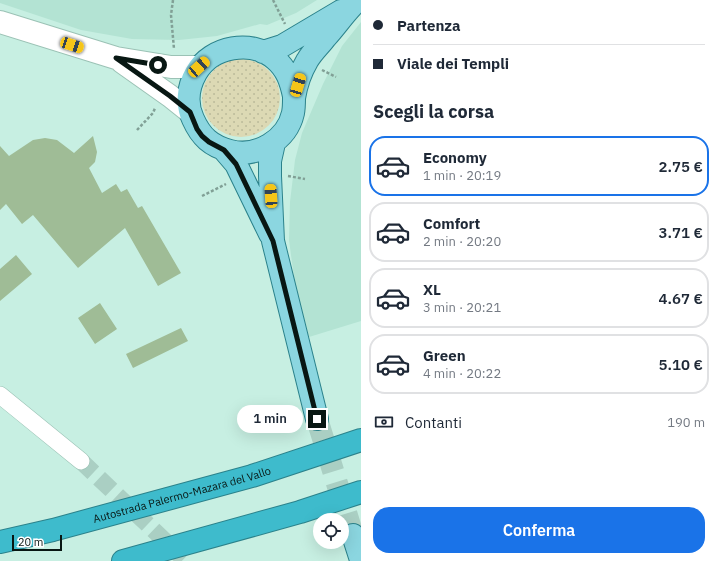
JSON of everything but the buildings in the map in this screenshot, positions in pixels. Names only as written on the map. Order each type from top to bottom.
[{"type":"highway","name":"Autostrada Palermo-Mazara del Vallo","points":[[0,542],[53,530],[252,476],[361,440]]},
{"type":"highway","points":[[123,561],[300,512],[361,492]]},
{"type":"main road","points":[[263,52],[282,46],[356,1]]},
{"type":"main road","points":[[294,96],[307,60],[356,1]]},
{"type":"main road","points":[[0,22],[116,58],[171,67],[199,67]]},
{"type":"main road","points":[[246,47],[263,52],[275,59],[285,70],[291,82],[294,96],[293,114],[286,130],[274,142],[263,149],[250,153],[238,153],[224,150],[209,142],[197,129],[190,112],[188,97],[192,81],[199,67],[212,56],[228,49],[246,47]]},
{"type":"main road","points":[[116,58],[190,112]]},
{"type":"main road","points":[[274,142],[270,161],[273,241],[317,419]]},
{"type":"main road","points":[[224,150],[236,164],[273,241]]},
{"type":"main road","points":[[353,535],[361,560]]},
{"type":"street","points":[[0,395],[81,461]]},
{"type":"shaded area","points":[[0,0],[317,0],[296,13],[267,25],[260,24],[217,36],[179,40],[132,39],[81,30],[0,3]]},
{"type":"shaded area","points":[[361,22],[361,321],[309,337],[295,285],[289,240],[290,202],[295,160],[302,133],[323,84],[342,46]]},
{"type":"shaded area","points":[[241,59],[256,62],[269,70],[277,83],[280,98],[277,113],[269,126],[256,134],[241,137],[226,134],[213,126],[205,113],[202,98],[205,83],[213,70],[226,62]]},
{"type":"tunnel","points":[[317,419],[353,535]]},
{"type":"tunnel","points":[[81,461],[186,561]]},
{"type":"route","points":[[158,65],[116,58],[190,112],[197,129],[202,136],[209,142],[224,150],[236,164],[273,241],[317,419]]}]
